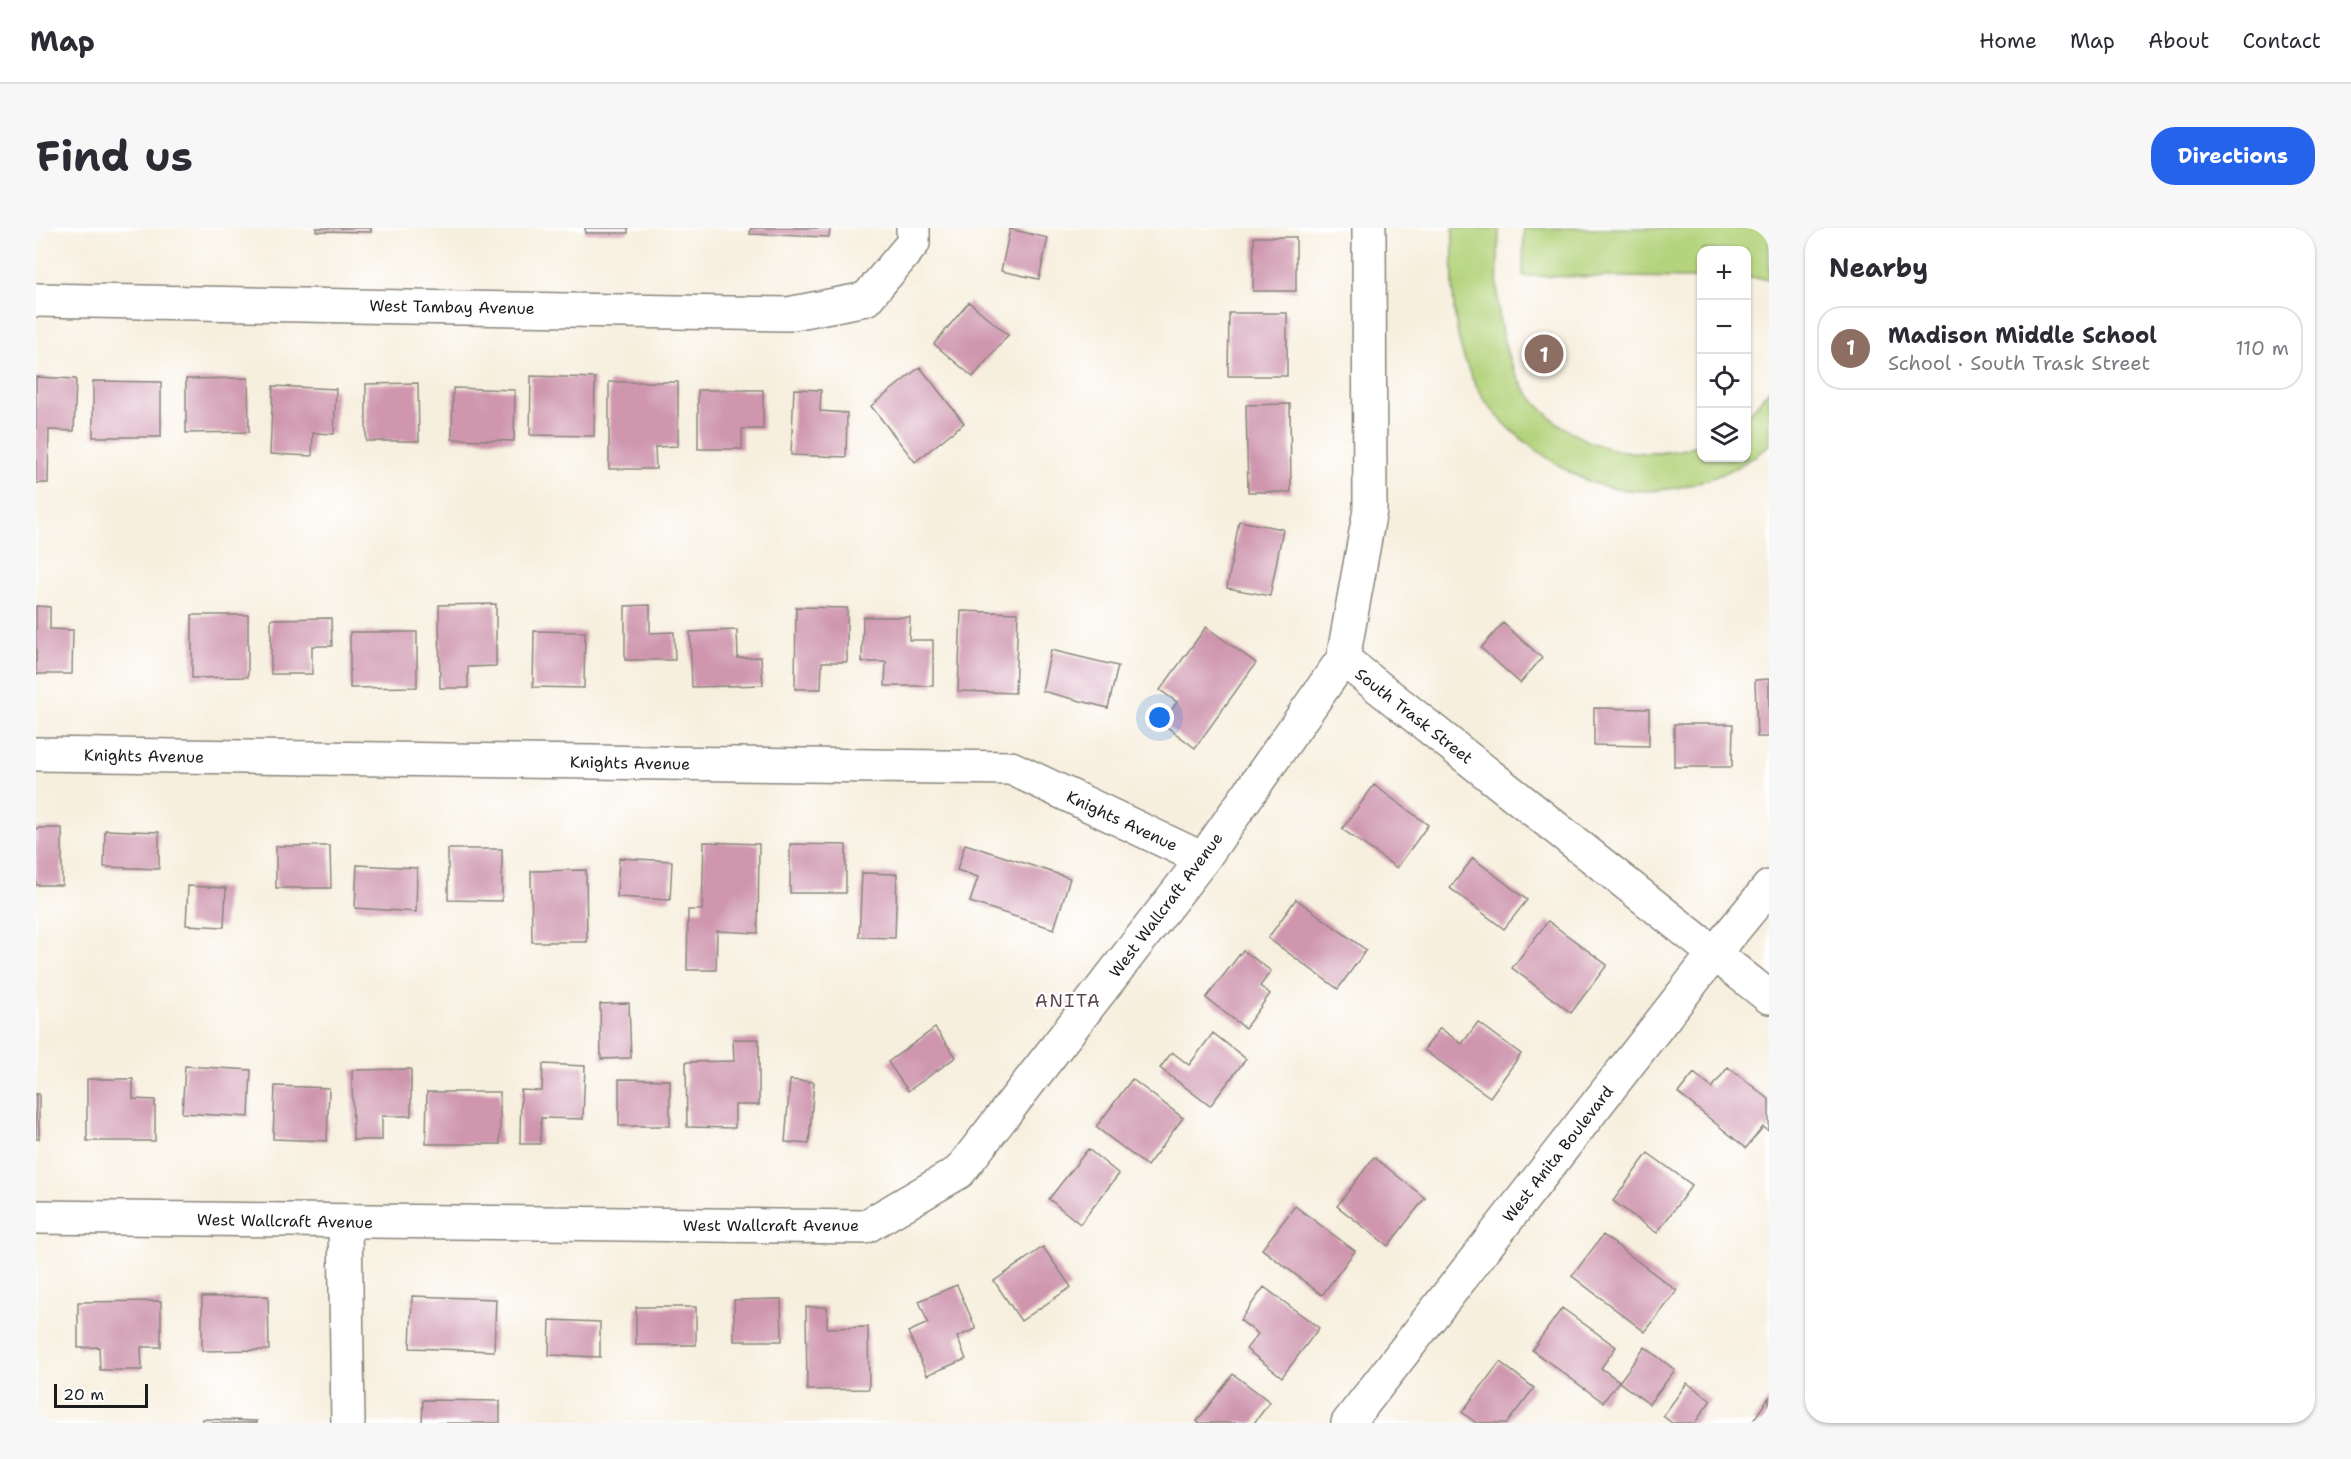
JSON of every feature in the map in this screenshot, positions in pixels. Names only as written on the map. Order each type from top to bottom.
[{"type":"street","name":"West Tambay Avenue","points":[[36,300],[788,314],[866,299],[913,243],[913,228]]},
{"type":"street","name":"South Trask Street","points":[[1370,228],[1370,510],[1343,659],[1769,997]]},
{"type":"street","name":"West Wallcraft Avenue","points":[[36,1217],[865,1227],[959,1172],[1203,859],[1343,659]]},
{"type":"street","name":"Knights Avenue","points":[[36,754],[1011,768],[1203,859]]},
{"type":"street","name":"West Anita Boulevard","points":[[1348,1423],[1714,954],[1769,887]]},
{"type":"street","points":[[345,1222],[348,1423]]},
{"type":"green space","points":[[1453,228],[1499,228],[1498,300],[1504,342],[1512,366],[1524,387],[1539,406],[1577,435],[1599,445],[1623,451],[1648,453],[1668,452],[1697,445],[1697,462],[1745,462],[1693,484],[1650,491],[1628,490],[1597,484],[1579,477],[1552,461],[1515,433],[1496,415],[1474,383],[1458,336],[1453,283]]},
{"type":"green space","points":[[1524,228],[1769,228],[1769,279],[1751,278],[1751,246],[1697,246],[1697,278],[1523,276]]},
{"type":"green space","points":[[1769,390],[1769,445],[1752,458],[1751,411]]},
{"type":"building","points":[[316,228],[371,228],[371,232],[316,231]]},
{"type":"building","points":[[585,228],[628,228],[628,233],[585,233]]},
{"type":"building","points":[[751,228],[830,228],[829,237],[750,234]]},
{"type":"building","points":[[1010,229],[1048,238],[1039,279],[1001,271]]},
{"type":"building","points":[[1254,237],[1296,237],[1296,291],[1253,291]]},
{"type":"building","points":[[969,302],[1008,335],[973,377],[934,344]]},
{"type":"building","points":[[1229,313],[1287,313],[1287,376],[1228,376]]},
{"type":"building","points":[[920,367],[964,423],[915,462],[871,406]]},
{"type":"building","points":[[531,376],[595,378],[594,436],[530,435]]},
{"type":"building","points":[[36,377],[76,379],[74,431],[49,430],[48,483],[36,483]]},
{"type":"building","points":[[248,378],[249,432],[186,433],[186,379]]},
{"type":"building","points":[[93,381],[161,382],[161,437],[93,437]]},
{"type":"building","points":[[609,382],[678,382],[678,446],[655,447],[656,469],[609,469]]},
{"type":"building","points":[[418,383],[419,441],[366,441],[366,384]]},
{"type":"building","points":[[273,386],[336,389],[334,434],[313,433],[312,456],[270,454]]},
{"type":"building","points":[[453,388],[515,390],[514,441],[452,439]]},
{"type":"building","points":[[794,389],[821,390],[820,411],[847,413],[846,457],[791,455]]},
{"type":"building","points":[[698,390],[763,390],[763,429],[742,429],[742,449],[698,449]]},
{"type":"building","points":[[1290,404],[1291,492],[1248,492],[1246,405]]},
{"type":"building","points":[[1239,521],[1283,529],[1270,596],[1227,588]]},
{"type":"building","points":[[496,604],[496,666],[468,667],[468,688],[440,688],[439,605]]},
{"type":"building","points":[[650,605],[650,633],[674,632],[675,660],[625,660],[625,606]]},
{"type":"building","points":[[36,606],[50,607],[50,629],[73,630],[72,674],[36,674]]},
{"type":"building","points":[[796,607],[847,608],[847,662],[822,662],[821,689],[795,689]]},
{"type":"building","points":[[961,611],[1018,613],[1015,693],[958,691]]},
{"type":"building","points":[[192,615],[248,615],[248,677],[192,678]]},
{"type":"building","points":[[863,617],[910,617],[909,640],[933,640],[933,686],[885,686],[886,662],[862,662]]},
{"type":"building","points":[[331,618],[332,646],[312,646],[312,674],[271,674],[271,619]]},
{"type":"building","points":[[1503,623],[1542,658],[1520,683],[1481,648]]},
{"type":"building","points":[[1206,627],[1256,663],[1195,748],[1162,723],[1177,702],[1160,690]]},
{"type":"building","points":[[737,630],[738,658],[761,657],[763,685],[692,687],[690,632]]},
{"type":"building","points":[[534,631],[585,632],[584,688],[533,687]]},
{"type":"building","points":[[350,632],[417,632],[417,687],[350,688]]},
{"type":"building","points":[[1051,650],[1118,666],[1108,708],[1042,691]]},
{"type":"building","points":[[1769,679],[1769,737],[1757,737],[1755,680]]},
{"type":"building","points":[[1594,708],[1649,709],[1649,746],[1594,745]]},
{"type":"building","points":[[1674,724],[1733,724],[1732,767],[1674,767]]},
{"type":"building","points":[[1374,785],[1428,825],[1397,868],[1342,829]]},
{"type":"building","points":[[36,828],[62,828],[62,885],[36,885]]},
{"type":"building","points":[[105,830],[159,832],[159,869],[104,867]]},
{"type":"building","points":[[704,842],[759,844],[758,933],[717,931],[716,970],[687,970],[688,910],[702,910]]},
{"type":"building","points":[[790,844],[846,845],[846,893],[790,893]]},
{"type":"building","points":[[965,844],[1070,878],[1054,929],[970,902],[978,877],[957,870]]},
{"type":"building","points":[[276,846],[330,846],[331,888],[276,888]]},
{"type":"building","points":[[448,849],[502,849],[502,901],[448,900]]},
{"type":"building","points":[[619,858],[672,861],[670,900],[617,897]]},
{"type":"building","points":[[1473,858],[1527,900],[1504,929],[1450,888]]},
{"type":"building","points":[[357,865],[417,868],[416,912],[355,908]]},
{"type":"building","points":[[586,870],[587,942],[532,942],[531,871]]},
{"type":"building","points":[[862,873],[897,874],[895,938],[859,937]]},
{"type":"building","points":[[188,886],[226,888],[224,927],[186,925]]},
{"type":"building","points":[[1296,899],[1366,950],[1338,989],[1268,938]]},
{"type":"building","points":[[1548,921],[1607,965],[1571,1013],[1512,968]]},
{"type":"building","points":[[1243,950],[1271,971],[1260,986],[1270,994],[1245,1028],[1206,998]]},
{"type":"building","points":[[629,1003],[631,1058],[601,1059],[600,1004]]},
{"type":"building","points":[[1478,1022],[1521,1054],[1490,1097],[1424,1050],[1440,1028],[1462,1044]]},
{"type":"building","points":[[935,1028],[956,1057],[908,1091],[888,1062]]},
{"type":"building","points":[[1213,1033],[1246,1059],[1210,1106],[1160,1068],[1172,1052],[1189,1065]]},
{"type":"building","points":[[733,1039],[759,1039],[759,1105],[735,1105],[735,1128],[687,1127],[686,1062],[734,1061]]},
{"type":"building","points":[[543,1064],[585,1066],[583,1119],[541,1118],[540,1144],[520,1144],[521,1090],[542,1091]]},
{"type":"building","points":[[185,1066],[251,1070],[249,1117],[182,1113]]},
{"type":"building","points":[[1728,1067],[1769,1099],[1769,1131],[1763,1127],[1746,1148],[1678,1093],[1694,1073],[1712,1088]]},
{"type":"building","points":[[411,1069],[411,1116],[382,1116],[382,1140],[353,1140],[352,1070]]},
{"type":"building","points":[[87,1079],[133,1079],[133,1099],[155,1100],[155,1141],[87,1141]]},
{"type":"building","points":[[619,1079],[670,1080],[670,1126],[619,1126]]},
{"type":"building","points":[[1132,1079],[1183,1118],[1147,1166],[1096,1127]]},
{"type":"building","points":[[790,1080],[814,1082],[809,1144],[785,1142]]},
{"type":"building","points":[[275,1086],[329,1088],[327,1141],[273,1139]]},
{"type":"building","points":[[427,1092],[500,1092],[500,1144],[426,1144]]},
{"type":"building","points":[[36,1094],[39,1094],[39,1139],[36,1139]]},
{"type":"building","points":[[1088,1149],[1119,1174],[1080,1224],[1049,1199]]},
{"type":"building","points":[[1648,1153],[1692,1185],[1657,1233],[1613,1201]]},
{"type":"building","points":[[1374,1157],[1425,1198],[1388,1246],[1337,1206]]},
{"type":"building","points":[[1295,1206],[1355,1251],[1322,1295],[1262,1249]]},
{"type":"building","points":[[1603,1235],[1677,1291],[1645,1332],[1572,1276]]},
{"type":"building","points":[[1043,1247],[1071,1287],[1021,1321],[994,1281]]},
{"type":"building","points":[[957,1285],[976,1329],[957,1337],[966,1359],[927,1375],[908,1332],[928,1323],[919,1301]]},
{"type":"building","points":[[1264,1287],[1319,1328],[1282,1377],[1246,1349],[1258,1334],[1240,1320]]},
{"type":"building","points":[[268,1296],[269,1350],[202,1351],[202,1297]]},
{"type":"building","points":[[412,1296],[496,1299],[494,1351],[410,1348]]},
{"type":"building","points":[[781,1299],[782,1341],[734,1341],[734,1300]]},
{"type":"building","points":[[161,1301],[161,1347],[141,1347],[142,1370],[100,1370],[99,1347],[78,1348],[78,1302]]},
{"type":"building","points":[[636,1307],[696,1307],[696,1345],[636,1345]]},
{"type":"building","points":[[806,1307],[827,1307],[827,1328],[868,1327],[869,1389],[807,1390]]},
{"type":"building","points":[[1562,1308],[1616,1347],[1601,1368],[1619,1381],[1603,1402],[1532,1350]]},
{"type":"building","points":[[550,1320],[600,1322],[600,1357],[549,1355]]},
{"type":"building","points":[[1645,1347],[1675,1370],[1649,1404],[1619,1382]]},
{"type":"building","points":[[1500,1362],[1534,1388],[1507,1423],[1476,1423],[1462,1412]]},
{"type":"building","points":[[1233,1374],[1270,1402],[1254,1423],[1199,1423],[1197,1421]]},
{"type":"building","points":[[1687,1383],[1711,1400],[1695,1423],[1672,1423],[1663,1416]]},
{"type":"building","points":[[1769,1397],[1769,1423],[1756,1423],[1753,1421]]},
{"type":"building","points":[[423,1400],[500,1401],[500,1423],[422,1423]]},
{"type":"building","points":[[202,1419],[257,1421],[257,1423],[202,1423]]},
{"type":"place","name":"Madison Middle School","points":[[1544,354]]},
{"type":"district","name":"ANITA","points":[[1068,1001]]}]
